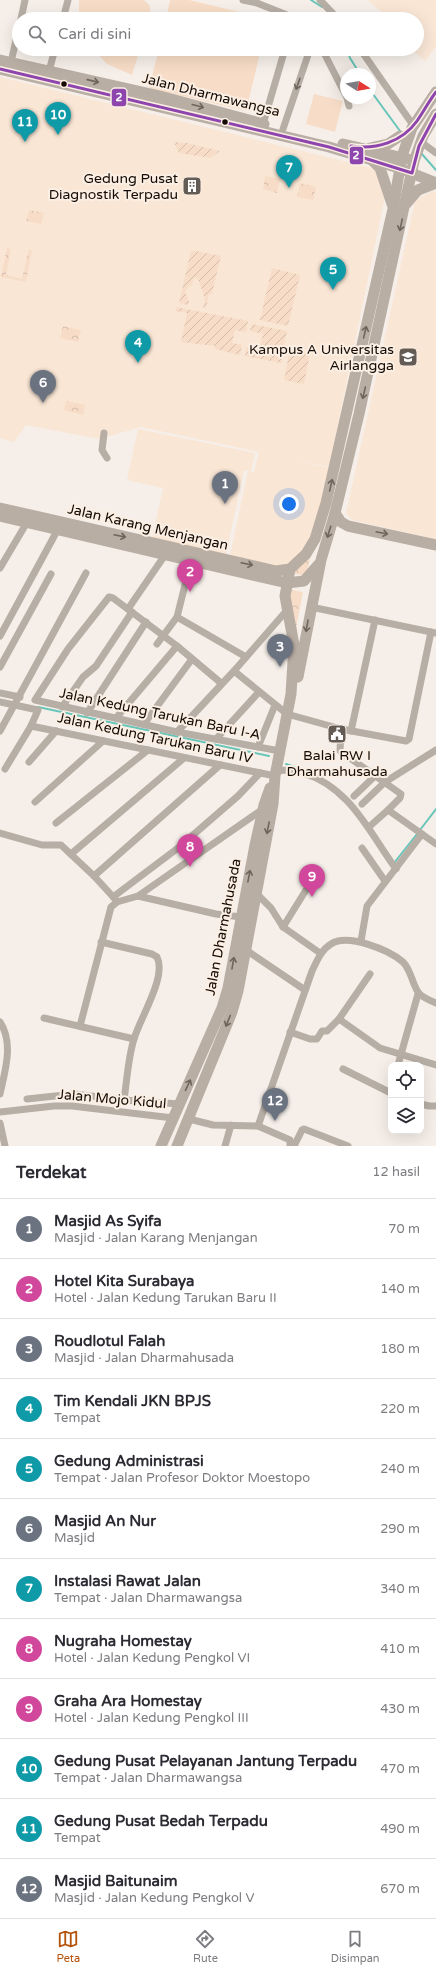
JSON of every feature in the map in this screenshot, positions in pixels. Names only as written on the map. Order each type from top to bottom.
[{"type":"main road","name":"Jalan Dharmawangsa","points":[[0,60],[49,71],[71,81]]},
{"type":"main road","name":"Jalan Dharmawangsa","points":[[0,69],[71,81],[262,124],[364,149],[402,156],[412,142]]},
{"type":"main road","points":[[412,142],[436,92]]},
{"type":"main road","name":"Jalan Dharmawangsa","points":[[159,101],[330,147],[400,168],[436,183]]},
{"type":"main road","points":[[260,577],[285,596],[290,569],[306,554],[315,539],[326,504],[393,209],[402,156],[436,114]]},
{"type":"main road","points":[[364,149],[388,144],[412,142]]},
{"type":"main road","points":[[406,205],[418,190],[436,183],[412,142]]},
{"type":"main road","name":"Jalan Dharmahusada","points":[[291,694],[299,675],[321,560],[335,513],[361,406],[406,205],[412,173],[412,142]]},
{"type":"main road","points":[[372,160],[380,168],[393,209]]},
{"type":"main road","name":"Jalan Karang Menjangan","points":[[3,513],[276,571],[290,569]]},
{"type":"main road","name":"Jalan Karang Menjangan","points":[[3,513],[26,524],[287,583]]},
{"type":"main road","points":[[335,513],[341,522],[348,526],[436,545]]},
{"type":"main road","points":[[287,583],[304,581],[321,560]]},
{"type":"main road","name":"Jalan Dharmahusada","points":[[161,1146],[204,1049],[228,988],[245,915],[263,809],[275,773],[291,694],[294,645],[285,596]]},
{"type":"main road","name":"Jalan Dharmahusada","points":[[177,1146],[215,1054],[238,991],[246,950],[245,915],[256,893],[273,804],[275,773]]},
{"type":"main road","points":[[204,1049],[208,1054],[215,1054]]},
{"type":"main road","points":[[198,1062],[204,1062],[210,1066]]},
{"type":"street","points":[[22,12],[25,0]]},
{"type":"street","points":[[65,12],[68,0]]},
{"type":"street","points":[[243,0],[280,12]]},
{"type":"street","points":[[320,0],[327,5],[332,12]]},
{"type":"street","points":[[11,62],[12,56]]},
{"type":"street","points":[[49,71],[53,56]]},
{"type":"street","points":[[262,124],[283,56]]},
{"type":"street","points":[[283,129],[308,56]]},
{"type":"street","points":[[326,56],[340,85]]},
{"type":"street","points":[[364,56],[412,142],[436,153]]},
{"type":"street","points":[[104,433],[102,450],[107,458]]},
{"type":"street","points":[[0,568],[26,524]]},
{"type":"street","points":[[0,636],[57,531]]},
{"type":"street","points":[[62,707],[83,677],[96,666],[165,555]]},
{"type":"street","points":[[157,644],[177,617],[191,561]]},
{"type":"street","points":[[0,731],[18,701],[86,573]]},
{"type":"street","points":[[0,667],[51,574]]},
{"type":"street","points":[[5,769],[31,726],[38,705],[68,649],[107,598],[113,598],[130,610],[177,646],[221,683]]},
{"type":"street","points":[[234,671],[288,714],[341,729],[404,742],[409,739],[434,633],[311,607]]},
{"type":"street","points":[[177,732],[221,683],[234,671],[288,609]]},
{"type":"street","points":[[177,617],[246,657]]},
{"type":"street","points":[[351,731],[375,620]]},
{"type":"street","points":[[87,713],[146,622]]},
{"type":"street","points":[[116,718],[177,646]]},
{"type":"street","points":[[144,724],[192,659]]},
{"type":"street","points":[[216,739],[259,692]]},
{"type":"street","points":[[0,693],[18,701]]},
{"type":"street","points":[[0,702],[18,701]]},
{"type":"street","name":"Jalan Kedung Tarukan Baru I-A","points":[[18,701],[38,705],[62,707],[177,732],[280,751]]},
{"type":"street","points":[[258,747],[275,705]]},
{"type":"street","name":"Jalan Kedung Tarukan Baru IV","points":[[31,726],[260,773],[275,773],[287,768],[313,776],[341,794],[366,823],[396,869]]},
{"type":"street","points":[[341,729],[340,751],[376,775],[401,795],[388,810],[370,826]]},
{"type":"street","points":[[29,762],[56,732]]},
{"type":"street","points":[[35,802],[103,741]]},
{"type":"street","points":[[56,823],[148,750]]},
{"type":"street","points":[[362,804],[385,782],[436,750]]},
{"type":"street","points":[[71,854],[184,758]]},
{"type":"street","points":[[94,876],[220,765]]},
{"type":"street","points":[[80,1026],[110,908],[115,900],[238,796],[260,773]]},
{"type":"street","points":[[354,796],[376,775]]},
{"type":"street","points":[[138,896],[263,809]]},
{"type":"street","points":[[388,810],[436,844]]},
{"type":"street","points":[[0,833],[42,845],[59,844],[94,876],[115,900]]},
{"type":"street","points":[[361,941],[365,910],[385,881],[396,869],[420,833]]},
{"type":"street","points":[[362,848],[385,881]]},
{"type":"street","points":[[283,927],[306,890]]},
{"type":"street","points":[[256,893],[271,908],[283,927],[320,953]]},
{"type":"street","points":[[115,900],[138,896],[216,914],[245,915]]},
{"type":"street","points":[[258,1126],[305,990],[320,953],[332,943],[342,940],[361,941],[402,962],[418,994],[436,1003]]},
{"type":"street","points":[[101,942],[152,954],[158,959],[159,970],[156,984],[134,1039],[124,1100]]},
{"type":"street","points":[[246,950],[305,990]]},
{"type":"street","points":[[290,1032],[315,1040],[322,1031],[327,1031],[340,1019],[370,974]]},
{"type":"street","points":[[399,1062],[418,994]]},
{"type":"street","points":[[44,1018],[134,1039]]},
{"type":"street","points":[[340,1019],[380,1048],[436,1065]]},
{"type":"street","points":[[0,1022],[6,1036],[8,1059],[0,1094]]},
{"type":"street","points":[[343,1069],[388,1090]]},
{"type":"street","points":[[27,1099],[74,1094],[124,1100],[179,1104]]},
{"type":"street","points":[[424,1105],[436,1106]]},
{"type":"street","name":"Jalan Mojo Kidul","points":[[0,1112],[54,1106],[72,1106],[173,1118]]},
{"type":"street","points":[[189,1119],[213,1124],[258,1126],[294,1144],[303,1129],[348,1146]]},
{"type":"street","points":[[0,1123],[5,1146]]},
{"type":"street","points":[[225,1146],[231,1125]]},
{"type":"shaded area","points":[[368,0],[436,0],[436,46],[425,61],[419,56],[424,56],[424,12],[382,12]]},
{"type":"shaded area","points":[[0,77],[372,168],[378,174],[386,192],[329,467],[294,460],[329,468],[313,539],[295,560],[279,567],[230,556],[248,471],[254,472],[259,452],[141,427],[99,439],[26,425],[14,442],[0,438]]},
{"type":"shaded area","name":"Kampus A Universitas Airlangga","points":[[432,191],[436,192],[436,539],[352,520],[346,513],[415,201]]},
{"type":"shaded area","points":[[138,429],[255,453],[251,471],[244,470],[226,555],[152,539],[163,488],[127,480]]},
{"type":"green space","points":[[79,0],[144,0],[150,6],[150,12],[79,12]]},
{"type":"green space","points":[[170,0],[189,0],[239,12],[167,12]]},
{"type":"green space","points":[[100,56],[138,56],[132,75],[107,64]]},
{"type":"green space","points":[[157,56],[259,56],[246,111],[149,88]]},
{"type":"green space","points":[[314,94],[340,100],[340,104],[342,104],[335,132],[306,124]]},
{"type":"green space","points":[[174,142],[187,143],[220,151],[210,158],[179,153]]},
{"type":"green space","points":[[265,176],[280,179],[277,193],[263,189]]},
{"type":"green space","points":[[300,183],[316,187],[313,200],[297,197]]},
{"type":"green space","points":[[29,210],[44,213],[41,224],[26,221]]},
{"type":"green space","points":[[7,248],[11,249],[6,275],[22,279],[29,249],[32,250],[26,282],[1,277]]},
{"type":"green space","points":[[191,250],[221,256],[212,294],[209,294],[206,308],[203,308],[205,299],[198,279],[194,278],[192,285],[188,287],[185,292],[189,301],[188,305],[179,303]]},
{"type":"green space","points":[[272,268],[300,275],[288,326],[260,320]]},
{"type":"green space","points":[[176,307],[248,321],[246,332],[235,330],[232,343],[242,345],[240,355],[215,349],[215,346],[181,342],[187,313],[176,311]]},
{"type":"green space","points":[[252,324],[287,331],[281,363],[245,356],[246,347],[259,350],[263,334],[250,331]]},
{"type":"green space","points":[[63,326],[81,330],[78,342],[60,338]]},
{"type":"green space","points":[[290,349],[310,353],[304,384],[284,380]]},
{"type":"green space","points":[[66,401],[85,405],[83,415],[64,410]]},
{"type":"green space","points":[[311,555],[306,576],[290,573]]},
{"type":"green space","points":[[287,589],[303,592],[296,628],[293,609],[286,595]]},
{"type":"waterway","points":[[311,0],[322,7]]},
{"type":"waterway","points":[[349,56],[356,68]]},
{"type":"waterway","points":[[376,98],[400,131]]},
{"type":"waterway","points":[[421,153],[436,170]]},
{"type":"waterway","points":[[38,707],[269,756]]},
{"type":"waterway","points":[[286,764],[298,768]]},
{"type":"waterway","points":[[420,830],[436,809]]},
{"type":"waterway","points":[[394,863],[417,834]]},
{"type":"transit line","name":"2","points":[[0,69],[329,147],[412,173],[419,146],[436,114]]},
{"type":"transit line","name":"2","points":[[351,146],[370,147],[388,143],[404,134],[417,121],[436,92]]},
{"type":"place","name":"Gedung Pusat Pelayanan Jantung Terpadu","points":[[58,135]]},
{"type":"place","name":"Gedung Pusat Bedah Terpadu","points":[[25,142]]},
{"type":"place","name":"Gedung Pusat Diagnostik Terpadu","points":[[192,186]]},
{"type":"place","name":"Instalasi Rawat Jalan","points":[[289,188]]},
{"type":"place","name":"Gedung Administrasi","points":[[333,290]]},
{"type":"place","name":"Kampus A Universitas Airlangga","points":[[408,357]]},
{"type":"place","name":"Tim Kendali JKN BPJS","points":[[138,363]]},
{"type":"place","name":"Masjid An Nur","points":[[43,403]]},
{"type":"place","name":"Masjid As Syifa","points":[[225,504]]},
{"type":"place","name":"Hotel Kita Surabaya","points":[[190,592]]},
{"type":"place","name":"Roudlotul Falah","points":[[280,667]]},
{"type":"place","name":"Balai RW I Dharmahusada","points":[[337,734]]},
{"type":"place","name":"Nugraha Homestay","points":[[190,867]]},
{"type":"place","name":"Graha Ara Homestay","points":[[312,897]]},
{"type":"place","name":"Masjid Baitunaim","points":[[275,1121]]}]
